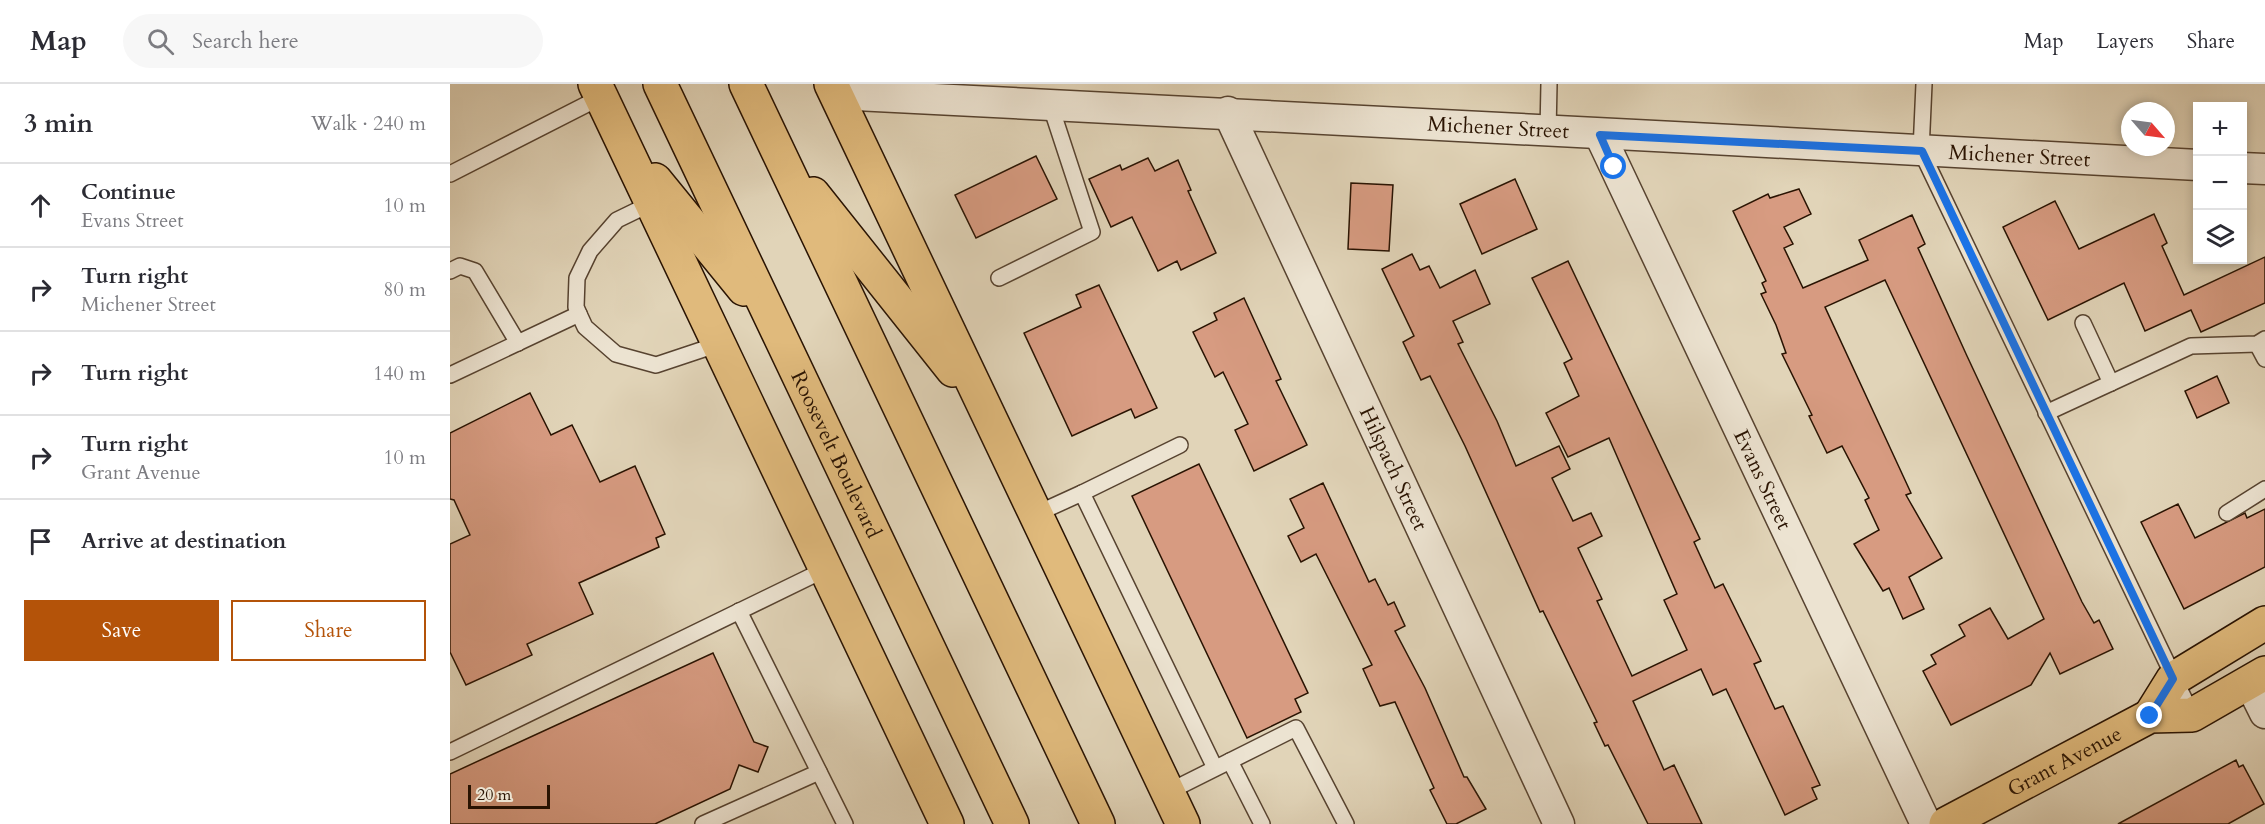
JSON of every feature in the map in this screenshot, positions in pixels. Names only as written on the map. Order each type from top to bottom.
[{"type":"main road","name":"Roosevelt Boulevard","points":[[660,84],[1012,824]]},
{"type":"main road","points":[[746,84],[1098,824]]},
{"type":"main road","points":[[834,89],[1183,824]]},
{"type":"main road","points":[[598,91],[947,824]]},
{"type":"main road","points":[[621,139],[776,328]]},
{"type":"main road","points":[[777,150],[988,413]]},
{"type":"main road","points":[[2150,716],[2173,679],[2265,623]]},
{"type":"main road","points":[[2192,716],[2258,678]]},
{"type":"main road","name":"Grant Avenue","points":[[1946,824],[2150,716],[2192,716]]},
{"type":"street","name":"Michener Street","points":[[834,89],[957,92],[1050,104],[2193,165]]},
{"type":"street","name":"Hilspach Street","points":[[1228,112],[1559,824]]},
{"type":"street","name":"Evans Street","points":[[1600,135],[1926,824]]},
{"type":"street","points":[[2247,168],[2265,169]]},
{"type":"street","points":[[2258,678],[2265,713]]},
{"type":"lane","points":[[1548,132],[1549,84]]},
{"type":"lane","points":[[1924,84],[1922,151],[2192,716]]},
{"type":"lane","points":[[450,174],[598,91]]},
{"type":"lane","points":[[999,279],[1092,232],[1050,104]]},
{"type":"lane","points":[[652,203],[617,220],[590,251],[577,278],[576,307],[585,327],[616,354],[656,364],[719,344]]},
{"type":"lane","points":[[450,271],[460,266],[475,272],[518,343]]},
{"type":"lane","points":[[450,375],[579,314]]},
{"type":"lane","points":[[2083,323],[2111,383]]},
{"type":"lane","points":[[2046,413],[2191,346],[2261,342],[2265,359]]},
{"type":"lane","points":[[1036,514],[1180,445]]},
{"type":"lane","points":[[2227,513],[2265,489]]},
{"type":"lane","points":[[1082,493],[1215,768]]},
{"type":"lane","points":[[450,752],[826,568]]},
{"type":"lane","points":[[739,611],[845,824]]},
{"type":"lane","points":[[1168,792],[1296,728],[1346,824]]},
{"type":"lane","points":[[1230,761],[1262,824]]},
{"type":"lane","points":[[703,824],[819,772]]},
{"type":"building","points":[[1036,156],[1057,199],[976,238],[955,195]]},
{"type":"building","points":[[1148,158],[1155,171],[1178,160],[1191,190],[1188,191],[1216,253],[1181,270],[1177,261],[1158,271],[1132,217],[1111,227],[1089,179],[1120,165],[1122,170]]},
{"type":"building","points":[[1515,179],[1537,229],[1482,254],[1460,204]]},
{"type":"building","points":[[1351,183],[1393,185],[1389,251],[1348,249]]},
{"type":"building","points":[[1799,189],[1811,214],[1784,227],[1793,244],[1784,248],[1803,288],[1868,260],[1859,240],[1912,215],[1925,244],[1918,248],[1967,356],[2082,602],[2094,623],[2099,620],[2113,649],[2060,674],[2050,653],[2031,685],[1951,725],[1923,671],[1936,664],[1931,655],[1965,636],[1959,625],[1990,608],[2008,639],[2044,619],[1885,280],[1825,307],[1911,493],[1906,495],[1942,558],[1909,577],[1924,609],[1903,619],[1889,588],[1883,591],[1854,544],[1879,530],[1865,500],[1869,498],[1842,446],[1827,453],[1809,416],[1812,415],[1782,354],[1786,353],[1761,294],[1766,292],[1762,283],[1766,281],[1733,211],[1768,194],[1770,198]]},
{"type":"building","points":[[2055,201],[2079,249],[2154,214],[2167,243],[2162,246],[2184,295],[2265,257],[2265,303],[2201,332],[2191,310],[2145,331],[2124,283],[2048,320],[2003,227]]},
{"type":"building","points":[[1412,254],[1420,270],[1429,266],[1440,288],[1475,270],[1490,304],[1453,321],[1463,342],[1458,344],[1497,421],[1516,466],[1559,446],[1570,469],[1552,478],[1573,521],[1591,513],[1602,536],[1578,548],[1602,599],[1597,601],[1632,676],[1687,650],[1664,600],[1677,594],[1609,438],[1568,457],[1546,413],[1579,396],[1564,363],[1572,359],[1532,278],[1568,261],[1700,539],[1694,542],[1715,588],[1723,584],[1761,661],[1754,664],[1775,709],[1783,706],[1820,785],[1812,788],[1817,799],[1785,815],[1726,689],[1713,695],[1701,669],[1633,701],[1664,770],[1674,765],[1702,824],[1648,824],[1608,745],[1605,746],[1594,723],[1597,722],[1543,611],[1540,612],[1465,446],[1430,376],[1421,380],[1403,342],[1414,336],[1382,269]]},
{"type":"building","points":[[1099,285],[1157,408],[1135,418],[1131,409],[1072,436],[1024,333],[1081,307],[1076,295]]},
{"type":"building","points":[[1244,298],[1281,379],[1276,381],[1307,445],[1254,471],[1235,430],[1248,424],[1223,372],[1215,377],[1193,332],[1217,320],[1214,313]]},
{"type":"building","points":[[2217,376],[2229,403],[2197,418],[2185,391]]},
{"type":"building","points":[[530,393],[551,435],[572,425],[600,482],[635,466],[665,534],[656,538],[659,547],[579,583],[593,614],[527,644],[532,655],[466,685],[450,652],[450,544],[470,535],[454,500],[450,499],[450,433]]},
{"type":"building","points":[[1199,464],[1308,693],[1295,699],[1301,712],[1247,738],[1132,496]]},
{"type":"building","points":[[1323,483],[1369,582],[1375,579],[1388,605],[1394,602],[1405,626],[1395,631],[1425,688],[1464,777],[1467,777],[1486,809],[1456,824],[1447,824],[1430,790],[1434,788],[1395,702],[1380,706],[1363,669],[1372,665],[1316,554],[1301,562],[1288,536],[1304,528],[1290,499]]},
{"type":"building","points":[[2178,504],[2195,538],[2245,513],[2247,518],[2265,509],[2265,567],[2184,609],[2141,522]]},
{"type":"building","points":[[713,653],[754,742],[768,747],[758,772],[739,765],[730,789],[655,824],[450,824],[450,774]]},
{"type":"building","points":[[2236,760],[2239,767],[2243,765],[2264,804],[2228,824],[2118,824]]},
{"type":"route","points":[[1614,167],[1600,135],[1922,151],[2173,679],[2150,716]]}]
